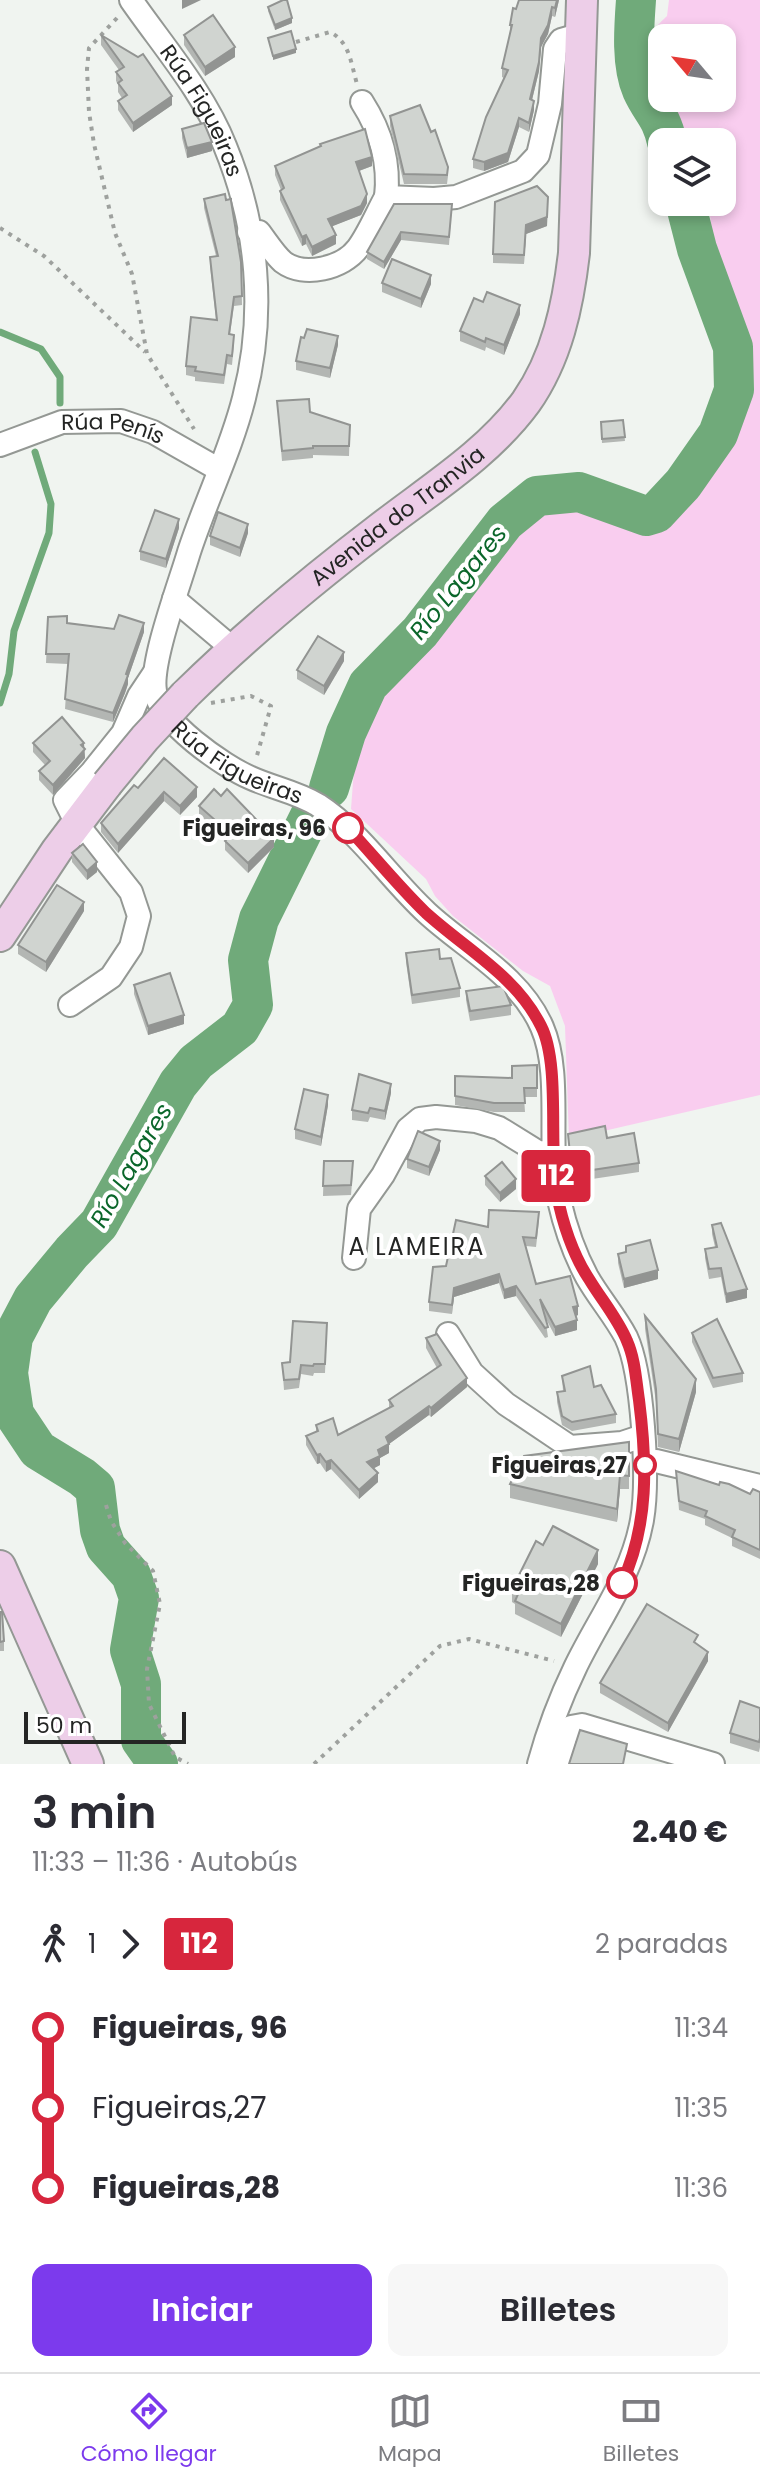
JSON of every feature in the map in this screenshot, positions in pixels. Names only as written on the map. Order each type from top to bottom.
[{"type":"main road","name":"Avenida do Tranvia","points":[[0,936],[107,784],[145,738],[195,698],[232,648],[301,589],[492,442],[526,401],[544,371],[560,330],[571,279],[582,0]]},
{"type":"main road","points":[[0,1566],[88,1764]]},
{"type":"street","name":"Rúa Figueiras","points":[[132,1],[197,95],[225,144],[249,232],[258,298],[257,327],[243,402],[213,466],[155,672],[155,694],[163,710],[201,747],[246,775],[313,801],[342,822],[427,913],[483,958],[522,995],[543,1029],[550,1066],[557,1194],[569,1237],[586,1275],[627,1339],[635,1369],[645,1465],[642,1518],[631,1563],[575,1667],[549,1728],[539,1764]]},
{"type":"street","points":[[386,197],[456,197],[523,171],[538,155],[550,104],[555,49],[561,40],[582,34]]},
{"type":"street","points":[[249,232],[259,232],[281,260],[304,270],[347,259],[358,247],[386,197],[389,175],[376,124],[362,102]]},
{"type":"street","name":"Rúa Penís","points":[[0,445],[62,422],[121,421],[153,432],[213,466]]},
{"type":"street","points":[[174,599],[232,648]]},
{"type":"street","points":[[70,1005],[111,977],[131,947],[139,916],[131,892],[77,824],[65,800],[123,733],[139,696],[155,672]]},
{"type":"street","points":[[354,1258],[359,1209],[383,1175],[408,1129],[420,1119],[436,1117],[476,1121],[499,1128],[538,1152],[554,1153]]},
{"type":"street","points":[[448,1334],[472,1373],[506,1404],[570,1447],[622,1443],[643,1436]]},
{"type":"street","points":[[645,1465],[656,1461],[760,1486]]},
{"type":"street","points":[[559,1764],[571,1727],[582,1725],[713,1764]]},
{"type":"path","points":[[132,1],[89,48],[87,69],[94,144],[115,233],[132,274],[147,354]]},
{"type":"path","points":[[296,42],[330,32],[341,37],[362,102]]},
{"type":"path","points":[[0,228],[44,256],[147,354],[194,430],[209,445],[213,466]]},
{"type":"path","points":[[195,698],[214,705],[251,696],[271,706],[256,760],[246,775]]},
{"type":"path","points":[[106,1505],[111,1521],[125,1543],[153,1571],[160,1604],[147,1669],[149,1704],[175,1757],[188,1764]]},
{"type":"path","points":[[314,1764],[440,1646],[469,1639],[575,1667]]},
{"type":"shaded area","points":[[669,0],[760,0],[760,1095],[569,1139],[565,1026],[550,986],[523,971],[453,916],[435,896],[426,879],[351,809],[353,780],[359,737],[375,697],[434,639],[483,571],[519,529],[537,514],[557,504],[571,502],[598,508],[635,525],[660,528],[718,447],[742,402],[749,379],[749,357],[745,341],[725,301],[724,277],[713,261],[710,249],[710,216],[736,216],[736,128],[678,128],[673,112],[736,112],[736,24],[659,24],[667,16]]},
{"type":"shaded area","points":[[648,42],[648,71],[646,64]]},
{"type":"building","points":[[287,0],[292,18],[275,25],[268,7]]},
{"type":"building","points":[[519,0],[557,0],[541,38],[529,123],[519,118],[508,153],[484,162],[473,159],[486,117],[508,70],[502,68],[513,8],[516,9]]},
{"type":"building","points":[[213,15],[235,47],[205,67],[184,35]]},
{"type":"building","points":[[291,31],[296,49],[273,56],[268,38]]},
{"type":"building","points":[[101,35],[138,57],[143,54],[172,96],[133,123],[118,101],[127,95],[118,83],[122,80],[116,72],[124,67]]},
{"type":"building","points":[[420,105],[431,132],[435,130],[448,167],[447,175],[404,174],[390,116]]},
{"type":"building","points":[[204,123],[212,142],[187,148],[182,129]]},
{"type":"building","points":[[365,129],[372,157],[356,162],[367,194],[361,206],[328,219],[336,235],[312,247],[306,235],[302,237],[280,191],[284,188],[275,166],[320,144]]},
{"type":"building","points":[[537,186],[548,197],[547,217],[526,225],[524,255],[493,254],[495,202]]},
{"type":"building","points":[[225,194],[226,200],[231,199],[241,262],[242,296],[234,297],[229,334],[234,335],[232,356],[227,355],[224,375],[195,371],[196,367],[186,366],[191,317],[217,320],[210,257],[218,256],[204,199]]},
{"type":"building","points":[[394,204],[452,204],[449,237],[401,232],[384,262],[367,252]]},
{"type":"building","points":[[392,259],[431,275],[421,299],[382,283]]},
{"type":"building","points":[[487,292],[520,305],[504,345],[486,338],[485,342],[460,331],[474,298],[483,302]]},
{"type":"building","points":[[307,329],[338,336],[330,368],[296,361],[301,337],[304,338]]},
{"type":"building","points":[[309,399],[310,412],[350,425],[349,446],[313,446],[282,451],[277,401]]},
{"type":"building","points":[[623,420],[625,437],[602,439],[601,422]]},
{"type":"building","points":[[155,510],[179,519],[166,559],[140,551]]},
{"type":"building","points":[[218,512],[248,524],[240,548],[210,536]]},
{"type":"building","points":[[119,615],[144,623],[113,713],[65,699],[69,654],[46,654],[48,617],[67,616],[67,623],[114,629]]},
{"type":"building","points":[[318,636],[344,652],[324,686],[297,670]]},
{"type":"building","points":[[62,717],[84,743],[81,745],[85,749],[53,785],[39,771],[50,761],[33,743]]},
{"type":"building","points":[[164,758],[197,787],[180,806],[164,792],[118,844],[101,823],[134,785],[138,788]]},
{"type":"building","points":[[214,789],[221,796],[227,789],[274,838],[248,863],[225,841],[231,834],[199,806]]},
{"type":"building","points":[[83,844],[97,862],[87,871],[72,853]]},
{"type":"building","points":[[57,885],[84,902],[46,962],[18,945]]},
{"type":"building","points":[[439,949],[440,959],[451,958],[460,988],[412,995],[406,953]]},
{"type":"building","points":[[170,973],[184,1015],[148,1026],[134,985]]},
{"type":"building","points":[[503,986],[511,1005],[470,1011],[466,991]]},
{"type":"building","points":[[537,1065],[537,1088],[524,1088],[525,1103],[494,1103],[455,1096],[455,1076],[512,1078],[512,1066]]},
{"type":"building","points":[[359,1074],[391,1084],[385,1111],[370,1108],[368,1113],[352,1110]]},
{"type":"building","points":[[304,1089],[328,1095],[321,1137],[295,1129]]},
{"type":"building","points":[[605,1126],[607,1138],[634,1133],[639,1163],[572,1173],[568,1134]]},
{"type":"building","points":[[418,1131],[440,1141],[429,1167],[407,1159]]},
{"type":"building","points":[[324,1161],[353,1161],[351,1185],[323,1186]]},
{"type":"building","points":[[502,1162],[516,1179],[500,1193],[485,1176]]},
{"type":"building","points":[[489,1210],[539,1212],[536,1238],[523,1237],[536,1284],[570,1276],[578,1306],[573,1307],[577,1320],[555,1327],[540,1299],[548,1327],[545,1328],[516,1286],[504,1290],[499,1274],[454,1288],[452,1305],[429,1302],[433,1267],[446,1266],[456,1220],[488,1227]]},
{"type":"building","points":[[721,1223],[747,1289],[726,1294],[721,1268],[709,1269],[705,1249],[717,1247],[712,1225]]},
{"type":"building","points":[[650,1240],[658,1270],[624,1279],[618,1254],[626,1252],[626,1246]]},
{"type":"building","points":[[645,1316],[696,1379],[679,1439],[658,1434],[656,1389]]},
{"type":"building","points":[[717,1319],[743,1373],[713,1378],[692,1333]]},
{"type":"building","points":[[293,1321],[327,1323],[325,1364],[301,1365],[299,1379],[284,1380],[282,1363],[290,1362]]},
{"type":"building","points":[[437,1334],[467,1378],[431,1408],[429,1406],[386,1437],[389,1444],[378,1450],[380,1456],[367,1462],[378,1473],[359,1490],[331,1460],[326,1462],[320,1454],[317,1455],[306,1436],[318,1431],[316,1425],[333,1418],[338,1435],[393,1406],[389,1400],[441,1365],[426,1338]]},
{"type":"building","points":[[590,1366],[594,1387],[601,1385],[616,1414],[572,1422],[562,1416],[557,1392],[565,1391],[562,1376]]},
{"type":"building","points":[[629,1442],[629,1476],[620,1475],[617,1509],[510,1484],[524,1456]]},
{"type":"building","points":[[676,1471],[719,1485],[720,1482],[729,1484],[750,1494],[753,1489],[760,1492],[760,1550],[732,1537],[735,1530],[705,1516],[707,1511],[679,1501]]},
{"type":"building","points":[[553,1526],[598,1550],[561,1624],[515,1601],[519,1592],[512,1589],[536,1541],[543,1545]]},
{"type":"building","points":[[647,1604],[698,1635],[694,1642],[708,1652],[668,1723],[600,1683]]},
{"type":"building","points":[[0,1612],[4,1641],[0,1642]]},
{"type":"building","points":[[740,1701],[760,1708],[759,1742],[730,1733]]},
{"type":"building","points":[[580,1730],[627,1744],[623,1764],[569,1764]]},
{"type":"waterway","name":"Río Lagares","points":[[636,0],[636,69],[646,97],[663,128]]},
{"type":"waterway","name":"Río Lagares","points":[[329,788],[346,733],[368,685],[420,632],[505,522],[537,496],[579,492],[646,516],[656,513],[683,484],[718,434],[734,390],[733,347],[697,249],[689,216]]},
{"type":"waterway","points":[[0,332],[41,349],[60,377],[60,403]]},
{"type":"waterway","points":[[0,703],[9,674],[14,631],[49,533],[51,504],[35,452]]},
{"type":"waterway","name":"Río Lagares","points":[[158,1764],[141,1740],[141,1684],[130,1650],[139,1598],[131,1575],[106,1547],[100,1530],[95,1488],[38,1450],[14,1414],[8,1373],[13,1337],[33,1299],[99,1224],[178,1084],[196,1062],[240,1028],[253,1005],[248,960],[259,919],[311,814]]},
{"type":"bus line","name":"112","points":[[348,828],[427,913],[483,958],[522,995],[543,1029],[550,1066],[557,1194],[569,1237],[586,1275],[627,1339],[635,1369],[646,1478],[642,1518],[631,1563],[622,1583]]},
{"type":"place","name":"Figueiras, 96","points":[[348,828]]},
{"type":"place","name":"Figueiras,27","points":[[645,1465]]},
{"type":"place","name":"Figueiras,28","points":[[622,1583]]},
{"type":"district","name":"A LAMEIRA","points":[[417,1246]]}]
